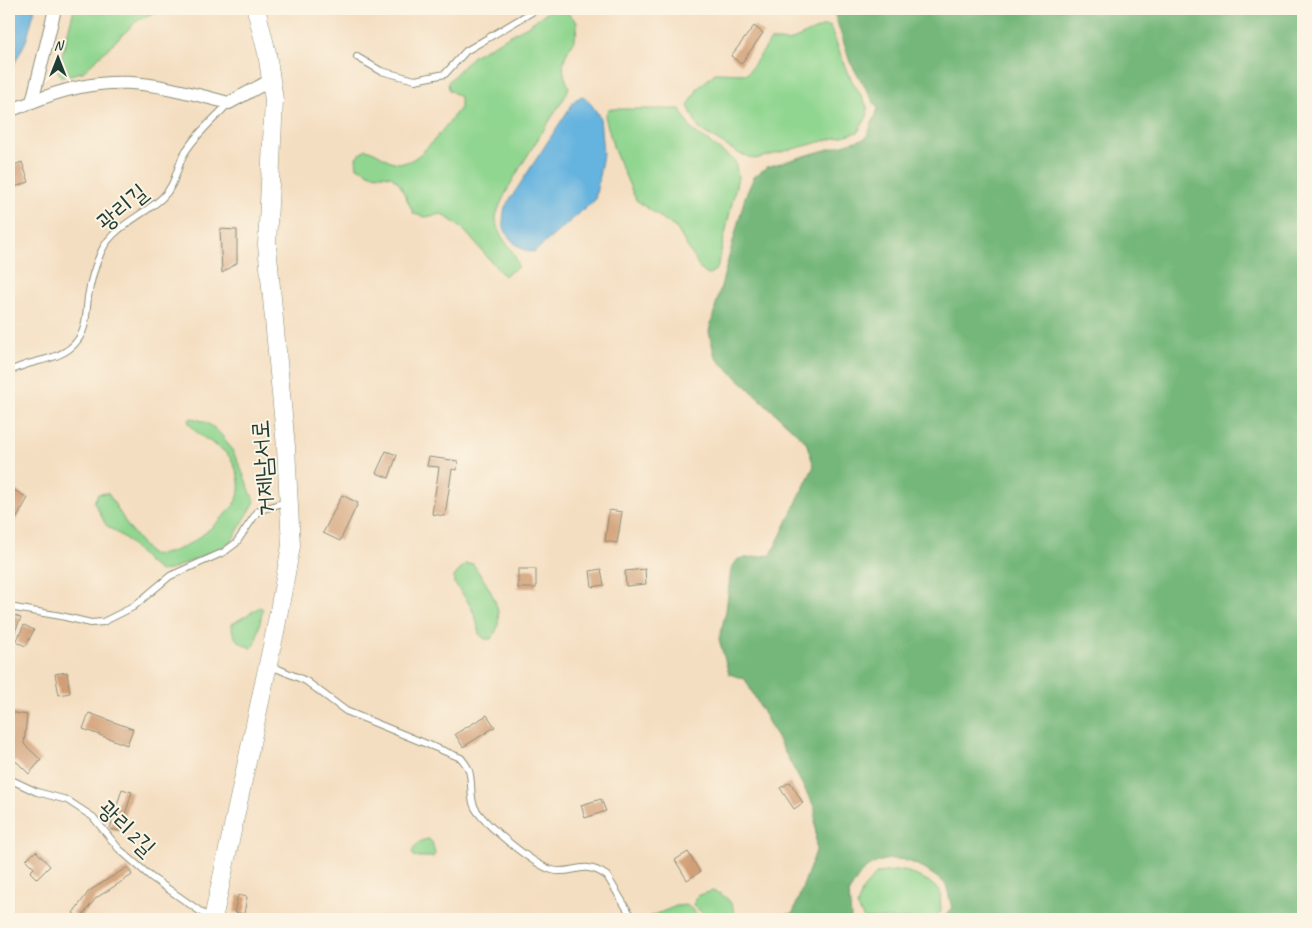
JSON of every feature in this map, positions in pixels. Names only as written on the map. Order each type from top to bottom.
[{"type":"main road","name":"거제남서로","points":[[212,919],[268,664],[291,546],[289,501],[267,245],[274,100],[267,53],[256,9]]},
{"type":"street","points":[[32,102],[55,9]]},
{"type":"street","points":[[9,111],[83,84],[115,81],[148,84],[229,103],[270,80]]},
{"type":"lane","points":[[357,57],[381,71],[415,80],[445,74],[466,51],[537,9]]},
{"type":"lane","name":"광리길","points":[[9,372],[29,363],[56,356],[68,350],[77,342],[83,330],[89,295],[102,251],[109,239],[162,199],[171,189],[183,155],[195,138],[229,103]]},
{"type":"lane","points":[[9,607],[91,623],[103,622],[132,607],[170,576],[224,552],[236,543],[258,511],[289,501]]},
{"type":"lane","points":[[268,664],[306,681],[346,712],[461,758],[469,770],[475,808],[496,830],[541,867],[557,871],[583,866],[607,876],[633,919]]},
{"type":"lane","name":"광리2길","points":[[9,779],[38,792],[67,800],[93,817],[119,850],[151,877],[212,919]]},
{"type":"green space","points":[[74,9],[161,9],[137,21],[83,72],[61,77],[58,71]]},
{"type":"green space","points":[[551,9],[563,9],[577,22],[577,31],[563,66],[569,87],[498,209],[496,219],[499,232],[514,255],[518,267],[504,276],[463,229],[442,214],[425,217],[414,214],[399,183],[391,176],[371,174],[357,167],[356,157],[366,149],[396,163],[417,157],[460,108],[460,97],[449,90],[448,82],[473,56],[529,25]]},
{"type":"green space","points":[[833,9],[1303,9],[1303,919],[943,919],[952,908],[946,884],[919,866],[900,859],[890,859],[868,867],[857,879],[849,892],[851,919],[771,919],[793,913],[816,851],[815,808],[745,679],[729,674],[719,639],[726,611],[731,569],[738,559],[771,555],[814,466],[806,442],[715,357],[709,331],[745,197],[754,177],[767,167],[866,138],[878,109],[850,62]]},
{"type":"green space","points":[[824,26],[830,26],[847,72],[867,106],[868,115],[858,132],[755,159],[738,153],[699,129],[688,106],[698,88],[715,73],[747,74],[771,40],[788,42]]},
{"type":"green space","points":[[609,109],[680,109],[691,129],[735,161],[738,177],[717,269],[708,275],[701,270],[677,229],[636,200],[614,150],[605,116]]},
{"type":"green space","points":[[191,418],[204,422],[225,439],[239,464],[255,502],[232,540],[221,548],[170,570],[160,571],[149,563],[126,539],[106,525],[94,502],[98,494],[108,493],[129,528],[151,555],[168,553],[184,547],[212,527],[234,505],[239,493],[238,476],[228,455],[192,427],[188,421]]},
{"type":"green space","points":[[465,564],[473,564],[495,600],[499,620],[497,630],[491,639],[485,639],[479,634],[471,607],[454,583],[454,577]]},
{"type":"green space","points":[[260,607],[263,609],[255,645],[251,648],[235,637],[232,624]]},
{"type":"green space","points":[[429,839],[432,842],[435,853],[433,857],[415,857],[412,853],[416,845],[423,840]]},
{"type":"green space","points":[[904,870],[928,881],[940,891],[941,912],[934,919],[864,919],[857,906],[863,889],[877,873]]},
{"type":"green space","points":[[712,891],[729,900],[734,908],[736,919],[709,919],[693,905],[697,896]]},
{"type":"green space","points":[[687,905],[702,919],[645,919],[676,906]]},
{"type":"water","points":[[9,9],[35,9],[26,41],[9,74]]},
{"type":"water","points":[[582,96],[589,101],[600,117],[603,154],[595,200],[534,252],[529,251],[514,243],[504,228],[505,207],[575,100]]},
{"type":"building","points":[[754,26],[763,33],[741,64],[731,56]]},
{"type":"building","points":[[22,162],[29,182],[9,189],[9,167]]},
{"type":"building","points":[[220,229],[237,230],[237,263],[222,273]]},
{"type":"building","points":[[386,451],[397,455],[389,478],[376,473]]},
{"type":"building","points":[[429,457],[458,461],[457,470],[452,469],[445,516],[432,514],[439,467],[427,466]]},
{"type":"building","points":[[9,487],[28,498],[9,532]]},
{"type":"building","points":[[342,495],[358,503],[340,541],[323,533]]},
{"type":"building","points":[[609,510],[622,512],[617,543],[605,541]]},
{"type":"building","points":[[518,569],[536,569],[536,588],[518,588]]},
{"type":"building","points":[[601,569],[604,585],[592,587],[590,571]]},
{"type":"building","points":[[645,569],[646,584],[626,586],[625,571]]},
{"type":"building","points":[[9,613],[21,618],[9,645]]},
{"type":"building","points":[[24,625],[34,630],[26,646],[16,642]]},
{"type":"building","points":[[67,672],[70,693],[59,695],[55,674]]},
{"type":"building","points":[[9,712],[27,715],[24,744],[41,760],[29,774],[17,762],[9,760]]},
{"type":"building","points":[[89,713],[133,729],[127,745],[83,729]]},
{"type":"building","points":[[487,715],[495,727],[463,747],[455,734]]},
{"type":"building","points":[[790,782],[803,803],[794,809],[780,788]]},
{"type":"building","points":[[122,789],[132,792],[120,831],[110,829]]},
{"type":"building","points":[[601,799],[606,811],[585,818],[581,805]]},
{"type":"building","points":[[36,851],[50,866],[37,879],[30,872],[34,868],[26,860]]},
{"type":"building","points":[[688,852],[700,872],[687,880],[675,860]]},
{"type":"building","points":[[128,867],[132,875],[96,898],[80,919],[73,913],[89,891]]},
{"type":"building","points":[[238,895],[247,897],[244,914],[234,912]]}]
